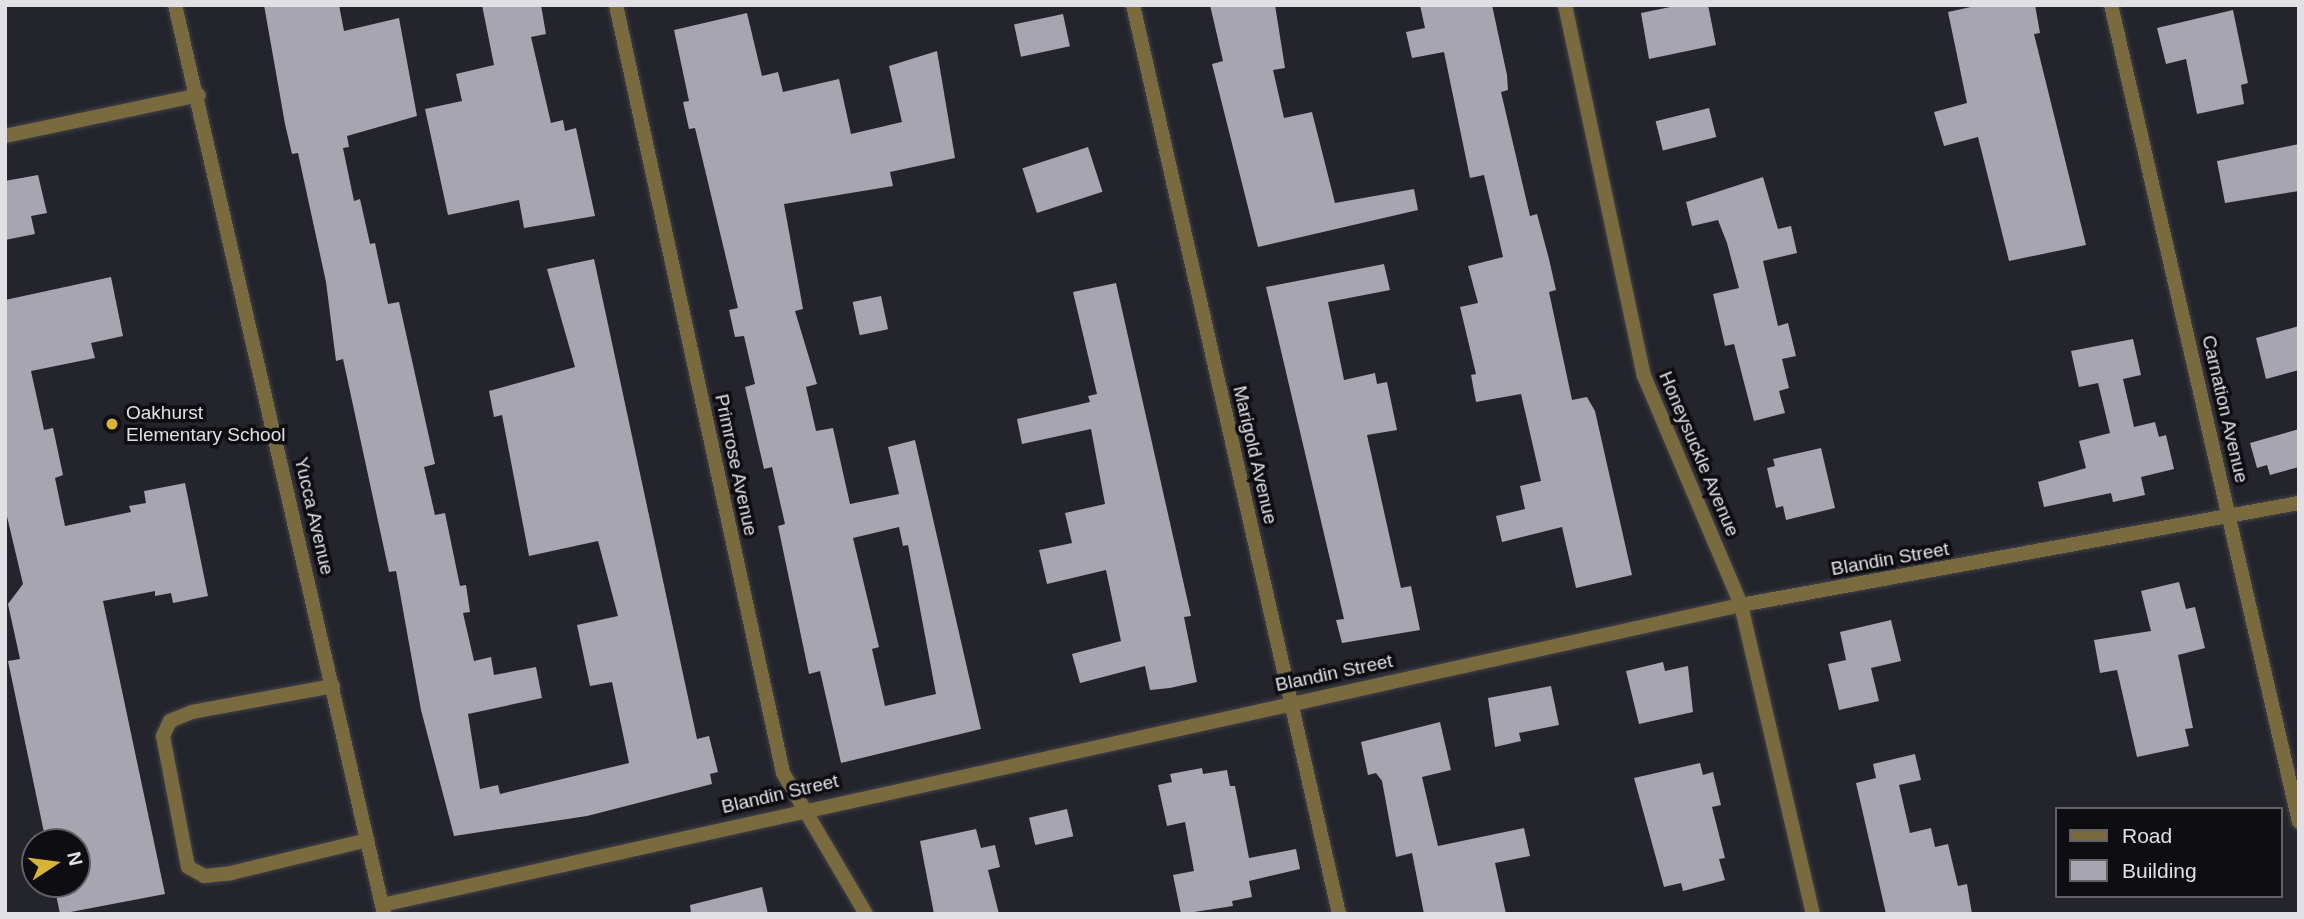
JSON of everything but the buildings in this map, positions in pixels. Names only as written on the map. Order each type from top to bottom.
[{"type":"street","name":"Yucca Avenue","points":[[175,5],[199,95],[383,909]]},
{"type":"street","name":"Primrose Avenue","points":[[617,5],[783,773],[800,809],[866,914]]},
{"type":"street","name":"Marigold Avenue","points":[[1133,5],[1339,914]]},
{"type":"street","name":"Honeysuckle Avenue","points":[[1565,5],[1644,376],[1741,605],[1813,914]]},
{"type":"street","name":"Carnation Avenue","points":[[2111,5],[2299,822]]},
{"type":"street","points":[[5,136],[199,95]]},
{"type":"street","name":"Blandin Street","points":[[383,909],[800,809],[1741,605],[2231,519],[2299,503]]},
{"type":"street","points":[[333,686],[192,712],[170,721],[163,736],[188,867],[204,876],[231,873],[367,840]]},
{"type":"place","name":"Oakhurst Elementary School","points":[[112,424]]}]
